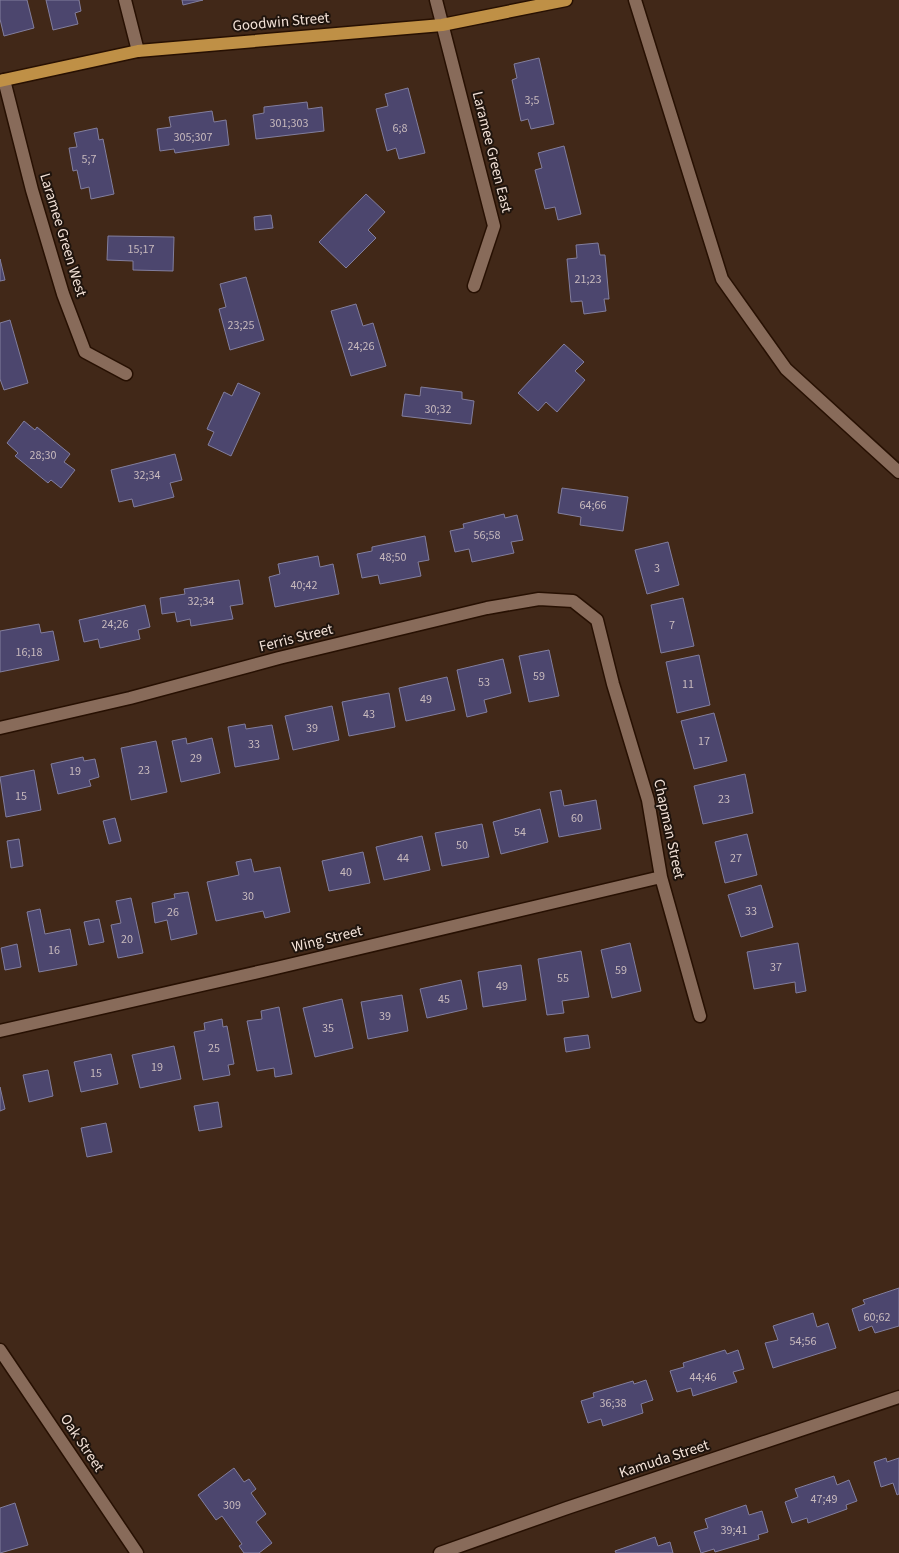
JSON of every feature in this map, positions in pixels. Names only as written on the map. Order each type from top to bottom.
[{"type":"main road","name":"Goodwin Street","points":[[2,81],[138,50],[442,26],[566,0]]},
{"type":"street","points":[[124,0],[138,50]]},
{"type":"street","name":"Laramee Green East","points":[[436,0],[494,226],[474,286]]},
{"type":"street","points":[[635,0],[722,279],[786,369],[899,472]]},
{"type":"street","name":"Laramee Green West","points":[[2,81],[63,294],[85,352],[126,374]]},
{"type":"street","name":"Ferris Street","points":[[0,728],[130,698],[279,658],[487,608],[538,599],[573,601],[597,620]]},
{"type":"street","name":"Chapman Street","points":[[597,620],[612,684],[648,800],[662,877],[700,1016]]},
{"type":"street","name":"Wing Street","points":[[0,1031],[662,877]]},
{"type":"street","name":"Oak Street","points":[[0,1350],[137,1553]]},
{"type":"street","name":"Kamuda Street","points":[[440,1553],[567,1508],[899,1397]]},
{"type":"building","points":[[0,0],[27,0],[34,28],[4,36],[0,19]]},
{"type":"building","points":[[46,0],[79,0],[81,11],[75,13],[78,24],[53,30]]},
{"type":"building","points":[[182,0],[203,0],[183,5]]},
{"type":"building","points":[[539,58],[554,124],[531,129],[528,119],[521,121],[512,80],[517,78],[514,64]]},
{"type":"building","points":[[408,88],[425,153],[399,159],[396,148],[387,151],[376,109],[388,106],[385,94]]},
{"type":"building","points":[[307,102],[308,109],[322,107],[324,131],[256,139],[253,115],[264,113],[264,107]]},
{"type":"building","points":[[212,111],[214,122],[226,120],[229,145],[175,153],[174,149],[160,151],[157,129],[171,127],[169,117]]},
{"type":"building","points":[[97,128],[99,140],[103,139],[114,194],[91,199],[89,187],[81,189],[77,170],[73,171],[69,148],[77,147],[74,133]]},
{"type":"building","points":[[564,146],[581,214],[558,220],[555,207],[545,209],[535,170],[542,168],[538,153]]},
{"type":"building","points":[[366,194],[385,212],[368,230],[376,238],[346,268],[319,242]]},
{"type":"building","points":[[271,215],[273,228],[255,230],[254,217]]},
{"type":"building","points":[[108,236],[174,237],[173,271],[133,270],[133,261],[107,260]]},
{"type":"building","points":[[598,243],[600,255],[605,255],[609,299],[604,299],[606,311],[584,314],[582,301],[571,302],[567,259],[577,258],[576,245]]},
{"type":"building","points":[[0,259],[5,280],[0,281]]},
{"type":"building","points":[[246,277],[264,340],[230,350],[219,309],[226,307],[220,284]]},
{"type":"building","points":[[356,304],[363,326],[373,323],[386,366],[351,376],[331,311]]},
{"type":"building","points":[[10,320],[28,383],[4,390],[0,379],[0,323]]},
{"type":"building","points":[[564,344],[584,362],[575,371],[585,380],[557,412],[546,402],[538,411],[518,393]]},
{"type":"building","points":[[238,383],[260,393],[231,456],[208,445],[214,432],[207,429],[224,392],[232,396]]},
{"type":"building","points":[[421,387],[462,392],[462,399],[474,401],[471,424],[402,416],[405,394],[420,396]]},
{"type":"building","points":[[24,421],[35,430],[37,427],[70,454],[64,462],[75,470],[61,488],[51,480],[48,483],[15,456],[18,453],[7,443]]},
{"type":"building","points":[[175,454],[182,480],[170,483],[174,497],[134,507],[132,499],[119,502],[111,470]]},
{"type":"building","points":[[562,488],[628,497],[623,531],[580,525],[581,517],[558,513]]},
{"type":"building","points":[[504,514],[505,518],[517,515],[523,540],[511,542],[514,553],[472,562],[469,549],[455,552],[450,531],[464,528],[463,524]]},
{"type":"building","points":[[425,536],[429,560],[418,562],[421,576],[380,584],[378,575],[362,578],[357,554],[372,551],[372,547]]},
{"type":"building","points":[[668,542],[679,585],[647,594],[635,550]]},
{"type":"building","points":[[318,556],[320,567],[333,564],[339,594],[275,607],[269,577],[280,574],[278,564]]},
{"type":"building","points":[[239,580],[243,604],[230,606],[233,619],[191,626],[190,619],[177,622],[175,612],[162,614],[160,598],[185,594],[184,589]]},
{"type":"building","points":[[683,598],[694,646],[661,653],[651,605]]},
{"type":"building","points":[[145,605],[150,627],[138,630],[140,639],[100,648],[98,639],[84,642],[79,620]]},
{"type":"building","points":[[39,624],[41,633],[53,631],[59,660],[0,672],[0,631]]},
{"type":"building","points":[[549,650],[559,696],[529,702],[519,656]]},
{"type":"building","points":[[699,655],[710,705],[677,713],[666,662]]},
{"type":"building","points":[[503,659],[511,693],[484,700],[487,712],[467,717],[457,670]]},
{"type":"building","points":[[447,677],[455,710],[406,721],[399,688]]},
{"type":"building","points":[[389,693],[395,727],[349,736],[342,702]]},
{"type":"building","points":[[332,706],[339,740],[293,750],[285,716]]},
{"type":"building","points":[[714,713],[727,761],[694,769],[681,721]]},
{"type":"building","points":[[245,724],[246,729],[272,725],[279,759],[235,767],[228,727]]},
{"type":"building","points":[[186,738],[187,744],[212,738],[220,773],[181,782],[172,741]]},
{"type":"building","points":[[156,741],[167,792],[131,800],[121,748]]},
{"type":"building","points":[[83,757],[84,761],[95,759],[99,777],[89,780],[91,786],[58,794],[51,764]]},
{"type":"building","points":[[34,770],[41,810],[6,817],[0,777]]},
{"type":"building","points":[[745,774],[753,813],[703,824],[694,786]]},
{"type":"building","points":[[561,790],[564,806],[596,800],[601,829],[559,837],[550,792]]},
{"type":"building","points":[[540,809],[548,842],[501,854],[493,822]]},
{"type":"building","points":[[115,818],[121,841],[109,844],[103,821]]},
{"type":"building","points":[[482,824],[489,857],[442,866],[435,833]]},
{"type":"building","points":[[747,834],[757,875],[725,883],[715,842]]},
{"type":"building","points":[[422,836],[430,870],[384,880],[376,847]]},
{"type":"building","points":[[19,839],[23,866],[11,868],[7,841]]},
{"type":"building","points":[[363,852],[370,883],[329,891],[322,861]]},
{"type":"building","points":[[251,859],[254,872],[280,867],[290,912],[265,918],[263,911],[216,921],[207,882],[239,875],[236,862]]},
{"type":"building","points":[[761,885],[773,927],[741,937],[728,895]]},
{"type":"building","points":[[188,892],[197,934],[171,940],[167,920],[155,923],[152,903],[175,898],[174,894]]},
{"type":"building","points":[[131,898],[143,953],[118,958],[111,925],[121,923],[116,901]]},
{"type":"building","points":[[40,909],[45,934],[70,929],[77,965],[39,972],[27,912]]},
{"type":"building","points":[[99,919],[104,942],[89,945],[84,922]]},
{"type":"building","points":[[630,943],[641,991],[612,998],[601,950]]},
{"type":"building","points":[[798,943],[806,991],[796,993],[795,982],[754,989],[747,952]]},
{"type":"building","points":[[17,944],[21,967],[5,970],[1,948]]},
{"type":"building","points":[[581,951],[589,997],[562,1001],[564,1013],[547,1015],[538,959]]},
{"type":"building","points":[[521,965],[526,1000],[483,1007],[478,972]]},
{"type":"building","points":[[461,980],[467,1009],[427,1018],[420,989]]},
{"type":"building","points":[[402,995],[408,1031],[368,1039],[361,1002]]},
{"type":"building","points":[[342,999],[353,1048],[315,1057],[303,1008]]},
{"type":"building","points":[[279,1007],[292,1074],[275,1077],[274,1068],[257,1071],[247,1021],[262,1019],[261,1011]]},
{"type":"building","points":[[222,1019],[223,1027],[227,1026],[234,1064],[228,1065],[230,1075],[203,1080],[194,1032],[205,1030],[204,1023]]},
{"type":"building","points":[[588,1035],[590,1048],[566,1052],[564,1038]]},
{"type":"building","points":[[174,1046],[181,1079],[140,1088],[132,1055]]},
{"type":"building","points":[[111,1054],[118,1084],[81,1092],[74,1062]]},
{"type":"building","points":[[48,1070],[53,1096],[29,1102],[23,1075]]},
{"type":"building","points":[[0,1087],[5,1109],[0,1111]]},
{"type":"building","points":[[218,1102],[222,1127],[199,1131],[194,1106]]},
{"type":"building","points":[[106,1123],[112,1152],[87,1157],[81,1128]]},
{"type":"building","points":[[899,1288],[899,1326],[875,1333],[872,1326],[859,1331],[852,1309],[865,1304],[863,1300]]},
{"type":"building","points":[[813,1313],[817,1327],[828,1323],[836,1348],[773,1368],[765,1343],[778,1340],[773,1326]]},
{"type":"building","points":[[725,1350],[727,1354],[738,1350],[744,1369],[733,1372],[737,1382],[693,1396],[691,1388],[677,1392],[670,1371],[684,1367],[683,1363]]},
{"type":"building","points":[[646,1380],[653,1400],[641,1404],[643,1413],[603,1426],[601,1419],[588,1423],[581,1401],[594,1397],[593,1393],[633,1381],[634,1384]]},
{"type":"building","points":[[886,1458],[887,1462],[899,1458],[899,1494],[897,1495],[893,1483],[881,1487],[874,1462]]},
{"type":"building","points":[[234,1468],[244,1482],[249,1479],[256,1489],[251,1493],[266,1514],[256,1522],[272,1543],[259,1553],[244,1553],[239,1546],[242,1544],[222,1516],[216,1520],[198,1495]]},
{"type":"building","points":[[834,1476],[837,1485],[849,1480],[857,1501],[846,1505],[847,1509],[808,1523],[807,1518],[792,1523],[785,1502],[798,1497],[795,1489]]},
{"type":"building","points":[[15,1503],[28,1545],[0,1553],[0,1508]]},
{"type":"building","points":[[746,1505],[749,1515],[762,1511],[768,1532],[758,1535],[759,1539],[715,1552],[714,1549],[701,1553],[694,1532],[708,1528],[705,1519]]},
{"type":"building","points":[[655,1537],[658,1546],[670,1542],[673,1553],[616,1553],[615,1551]]}]
